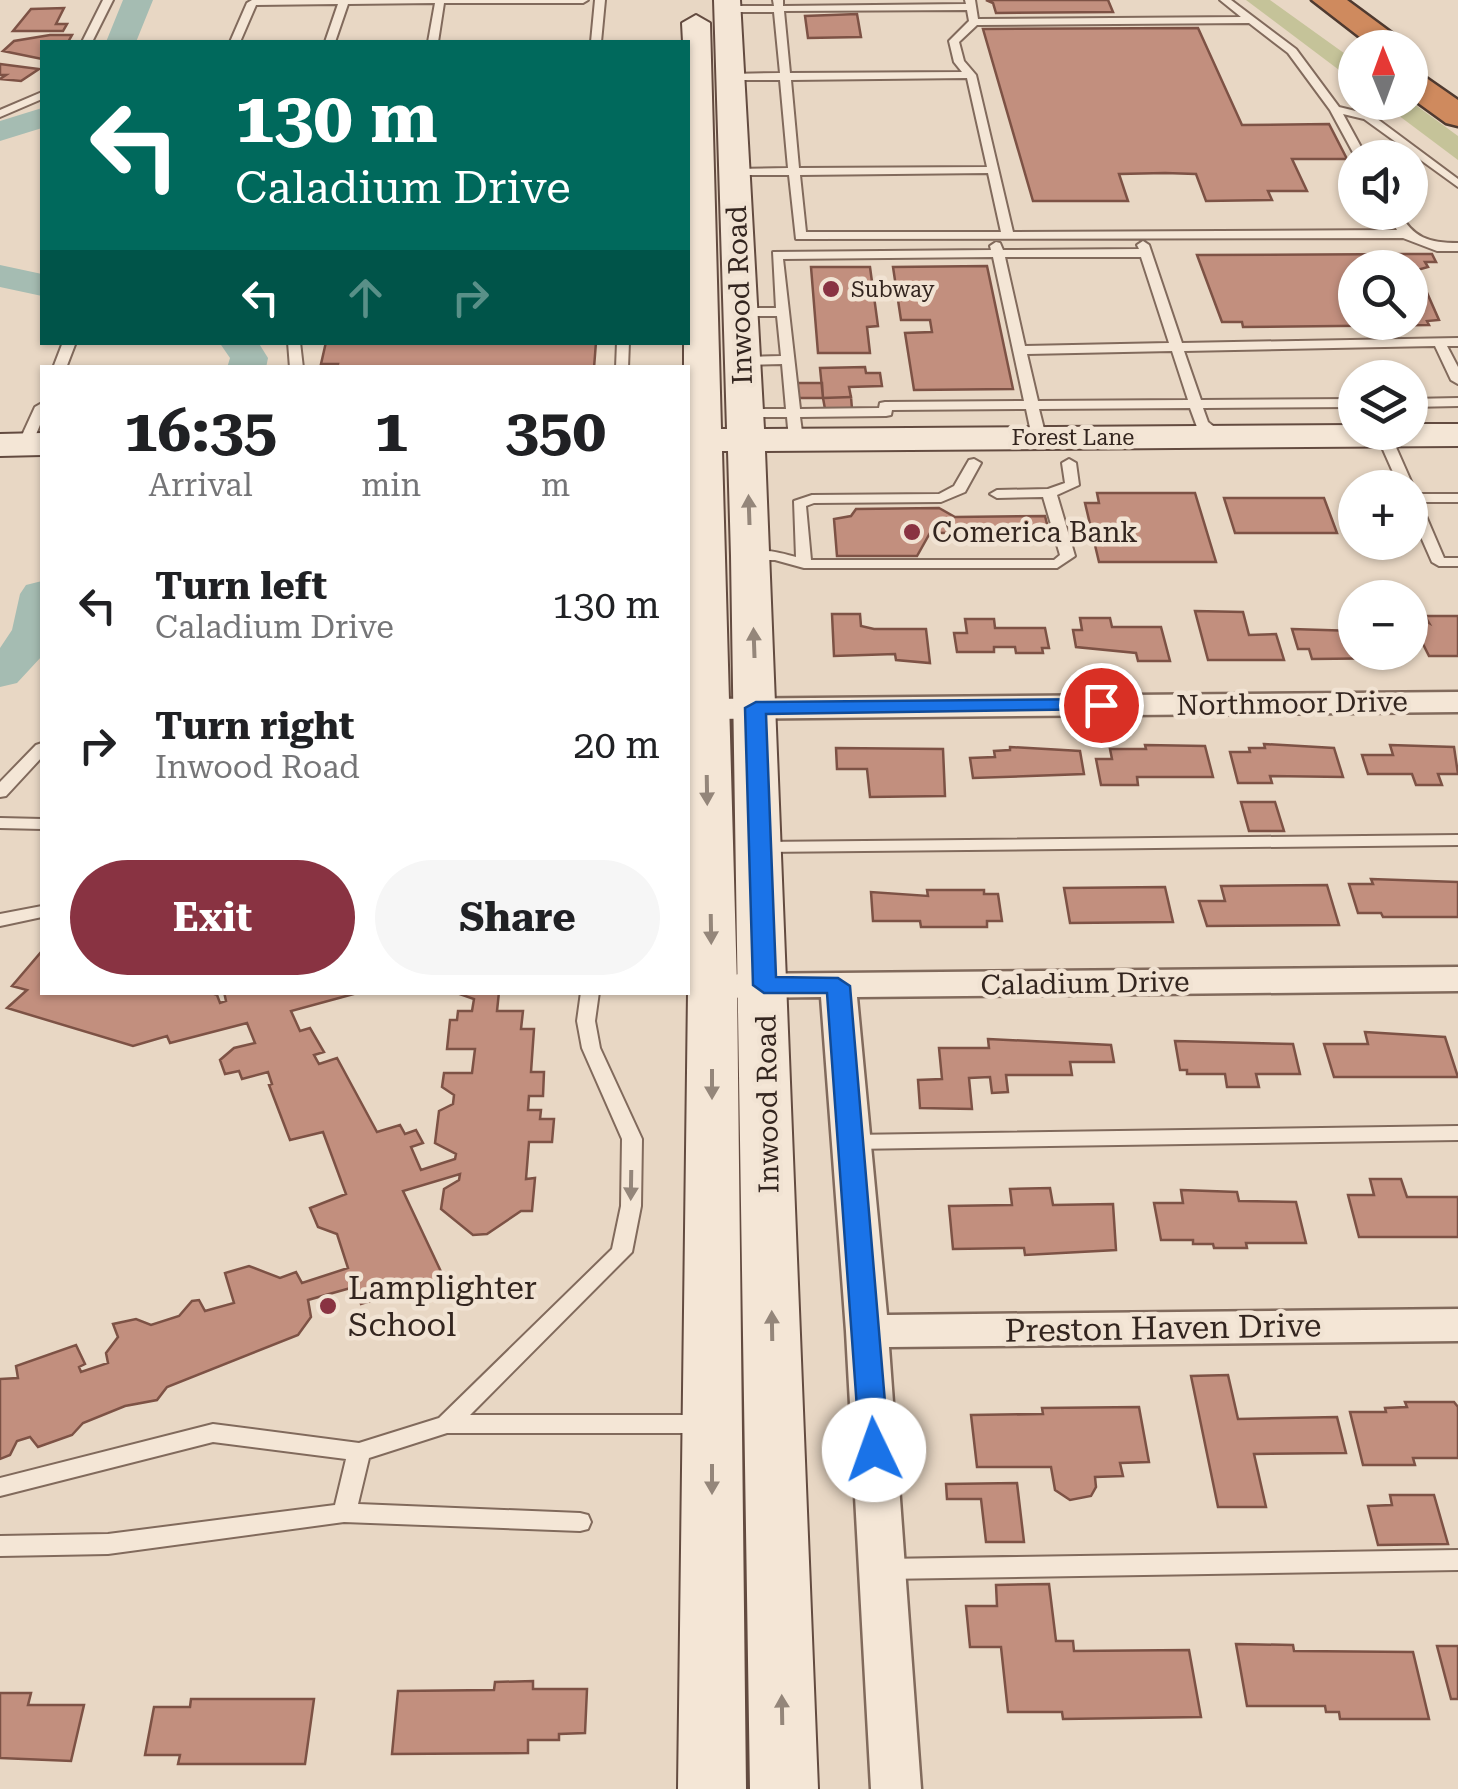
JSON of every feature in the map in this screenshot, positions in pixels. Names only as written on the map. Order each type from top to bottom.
[{"type":"highway","points":[[1294,0],[1338,31]]},
{"type":"highway","points":[[1328,0],[1370,30]]},
{"type":"highway","points":[[1428,69],[1458,90]]},
{"type":"highway","points":[[1428,95],[1458,116]]},
{"type":"main road","name":"Inwood Road","points":[[696,0],[691,76],[699,312],[694,453],[706,709],[738,986],[774,1423],[784,1789]]},
{"type":"main road","name":"Inwood Road","points":[[712,1789],[712,1424],[738,986],[760,848],[727,4]]},
{"type":"main road","points":[[691,76],[730,77]]},
{"type":"main road","points":[[692,172],[734,172]]},
{"type":"main road","points":[[699,312],[740,312]]},
{"type":"main road","name":"Forest Lane","points":[[694,453],[794,426],[1036,421],[1106,437],[1224,449],[1362,470]]},
{"type":"main road","name":"Forest Lane","points":[[1409,470],[1458,435]]},
{"type":"main road","points":[[974,463],[988,456],[1060,448],[1106,437]]},
{"type":"main road","name":"Forest Lane","points":[[746,439],[974,463],[1059,478],[1224,449]]},
{"type":"main road","name":"Forest Lane","points":[[1422,470],[1458,460]]},
{"type":"main road","points":[[712,1424],[774,1423]]},
{"type":"street","name":"Northmoor Drive","points":[[706,709],[1458,702]]},
{"type":"street","name":"Caladium Drive","points":[[738,986],[1458,979]]},
{"type":"street","points":[[838,986],[868,1332],[896,1789]]},
{"type":"street","name":"Preston Haven Drive","points":[[868,1332],[1458,1325]]},
{"type":"lane","points":[[87,40],[108,0]]},
{"type":"lane","points":[[433,40],[440,0]]},
{"type":"lane","points":[[236,40],[252,4],[582,0]]},
{"type":"lane","points":[[596,40],[600,0]]},
{"type":"lane","points":[[1224,0],[1292,51],[1335,109],[1352,140]]},
{"type":"lane","points":[[331,40],[344,1]]},
{"type":"lane","points":[[727,4],[971,4],[974,22]]},
{"type":"lane","points":[[778,4],[800,236],[1405,234],[1437,246],[1458,247]]},
{"type":"lane","points":[[1008,235],[971,75],[959,62],[954,40],[974,22],[1250,20]]},
{"type":"lane","points":[[730,77],[971,75]]},
{"type":"lane","points":[[0,114],[40,96]]},
{"type":"lane","points":[[1335,109],[1368,116],[1458,184]]},
{"type":"lane","points":[[734,172],[992,170]]},
{"type":"lane","points":[[1403,230],[1405,234]]},
{"type":"lane","points":[[993,235],[1036,421],[1196,404],[1338,403]]},
{"type":"lane","points":[[1140,235],[1202,424],[1224,449]]},
{"type":"lane","points":[[738,256],[1145,253]]},
{"type":"lane","points":[[777,255],[794,426]]},
{"type":"lane","points":[[740,312],[782,312]]},
{"type":"lane","points":[[1439,342],[1454,363],[1458,380]]},
{"type":"lane","points":[[1019,350],[1458,342]]},
{"type":"lane","points":[[742,360],[788,360]]},
{"type":"lane","points":[[1428,403],[1458,402]]},
{"type":"lane","points":[[22,455],[40,412]]},
{"type":"lane","points":[[804,564],[799,504],[812,500],[953,495],[974,463]]},
{"type":"lane","points":[[751,556],[776,556],[804,564],[1057,564],[1068,556],[1059,478],[997,494]]},
{"type":"lane","points":[[1428,486],[1458,498]]},
{"type":"lane","points":[[1428,537],[1439,562],[1458,562]]},
{"type":"lane","points":[[0,792],[40,750]]},
{"type":"lane","points":[[0,823],[40,824]]},
{"type":"lane","points":[[760,848],[1458,840]]},
{"type":"lane","points":[[0,920],[40,912]]},
{"type":"lane","points":[[447,1424],[622,1252],[631,1206],[632,1140],[591,1048],[586,1021],[590,995]]},
{"type":"lane","points":[[852,1142],[1458,1133]]},
{"type":"lane","points":[[0,1487],[213,1433],[359,1452],[447,1424],[712,1424]]},
{"type":"lane","points":[[344,1513],[359,1452]]},
{"type":"lane","points":[[0,1546],[108,1544],[344,1513],[580,1522]]},
{"type":"lane","points":[[881,1568],[1458,1560]]},
{"type":"shaded area","points":[[1246,0],[1270,0],[1338,49],[1338,69]]},
{"type":"shaded area","points":[[1428,114],[1458,136],[1458,160],[1405,120],[1428,120]]},
{"type":"building","points":[[986,0],[1108,0],[1113,12],[996,13],[993,3]]},
{"type":"building","points":[[64,8],[56,24],[67,24],[63,31],[13,31],[31,9]]},
{"type":"building","points":[[857,14],[861,37],[808,38],[805,16]]},
{"type":"building","points":[[1198,28],[1242,125],[1329,124],[1338,142],[1338,159],[1292,159],[1307,191],[1268,191],[1272,200],[1206,201],[1196,174],[1165,173],[1119,174],[1128,201],[1033,201],[983,29]]},
{"type":"building","points":[[72,35],[69,40],[40,40],[40,59],[3,51],[14,41]]},
{"type":"building","points":[[0,64],[39,69],[21,81],[0,79],[6,75],[0,75]]},
{"type":"building","points":[[1338,254],[1338,326],[1243,327],[1242,322],[1222,322],[1197,255]]},
{"type":"building","points":[[987,266],[1013,389],[914,390],[905,333],[932,332],[930,320],[901,320],[893,267]]},
{"type":"building","points":[[811,267],[870,267],[878,326],[867,327],[870,353],[818,353]]},
{"type":"building","points":[[1428,295],[1439,320],[1428,321]]},
{"type":"building","points":[[325,345],[596,345],[594,365],[321,364]]},
{"type":"building","points":[[865,367],[866,373],[880,373],[882,386],[849,387],[851,397],[823,398],[820,368]]},
{"type":"building","points":[[794,383],[822,383],[823,398],[796,398]]},
{"type":"building","points":[[851,397],[852,409],[825,409],[823,398]]},
{"type":"building","points":[[1097,493],[1195,493],[1216,562],[1099,562],[1085,503],[1099,503]]},
{"type":"building","points":[[1224,498],[1324,498],[1337,533],[1235,533]]},
{"type":"building","name":"Comerica Bank","points":[[939,508],[955,517],[1045,516],[1049,532],[930,533],[917,556],[837,556],[834,519],[851,516],[856,509]]},
{"type":"building","points":[[1195,611],[1243,612],[1249,635],[1276,634],[1284,660],[1208,660]]},
{"type":"building","points":[[832,614],[860,614],[861,626],[874,629],[926,629],[930,663],[896,660],[895,654],[834,656]]},
{"type":"building","points":[[1428,616],[1458,616],[1458,656],[1429,656]]},
{"type":"building","points":[[1080,618],[1110,618],[1112,627],[1161,627],[1170,661],[1138,661],[1136,653],[1076,647],[1073,630],[1082,630]]},
{"type":"building","points":[[965,619],[994,619],[995,628],[1045,628],[1049,648],[1042,648],[1043,653],[1016,653],[1015,647],[994,647],[994,652],[957,652],[954,633],[967,633]]},
{"type":"building","points":[[1292,629],[1338,630],[1338,659],[1312,659],[1309,649],[1298,649]]},
{"type":"building","points":[[1264,744],[1334,748],[1343,777],[1270,776],[1272,783],[1238,783],[1230,752],[1250,752],[1249,748],[1265,748]]},
{"type":"building","points":[[1145,745],[1205,746],[1213,777],[1137,777],[1138,785],[1101,785],[1096,759],[1112,759],[1110,749],[1146,749]]},
{"type":"building","points":[[1390,745],[1454,747],[1458,774],[1438,774],[1442,785],[1416,785],[1412,774],[1368,774],[1362,755],[1393,755]]},
{"type":"building","points":[[1010,747],[1080,751],[1084,774],[973,778],[970,758],[995,757],[994,751]]},
{"type":"building","points":[[836,748],[943,749],[945,796],[870,797],[867,769],[837,769]]},
{"type":"building","points":[[1241,802],[1275,802],[1284,831],[1249,831]]},
{"type":"building","points":[[1371,879],[1458,882],[1458,917],[1358,913],[1349,884],[1373,884]]},
{"type":"building","points":[[1327,885],[1339,925],[1207,926],[1199,901],[1225,901],[1221,886]]},
{"type":"building","points":[[1165,887],[1173,922],[1070,923],[1064,888]]},
{"type":"building","points":[[927,890],[984,890],[984,894],[998,894],[1002,921],[987,921],[987,927],[921,927],[920,921],[873,921],[871,892],[928,896]]},
{"type":"building","points":[[40,953],[40,995],[217,995],[220,1003],[226,1001],[225,995],[350,995],[291,1011],[300,1031],[310,1028],[324,1052],[314,1055],[319,1064],[337,1058],[377,1132],[400,1125],[405,1134],[416,1130],[423,1143],[411,1147],[421,1170],[455,1159],[456,1154],[435,1143],[439,1111],[453,1104],[454,1095],[442,1087],[444,1073],[472,1073],[475,1049],[447,1049],[450,1020],[457,1020],[458,1011],[472,1011],[474,999],[463,995],[499,995],[497,1011],[523,1011],[521,1029],[534,1029],[531,1072],[544,1072],[543,1096],[529,1096],[528,1110],[541,1110],[540,1119],[554,1119],[552,1142],[529,1142],[526,1179],[535,1178],[532,1211],[521,1211],[487,1234],[473,1235],[441,1209],[444,1189],[459,1180],[460,1174],[403,1191],[444,1278],[361,1304],[354,1287],[308,1300],[311,1317],[298,1335],[167,1387],[157,1400],[125,1406],[83,1423],[72,1435],[38,1447],[30,1437],[17,1441],[10,1455],[0,1459],[0,1379],[18,1378],[16,1366],[76,1345],[85,1364],[79,1367],[81,1372],[108,1363],[106,1353],[118,1337],[113,1324],[136,1319],[151,1325],[179,1316],[192,1301],[199,1300],[205,1311],[234,1303],[225,1273],[249,1266],[280,1278],[296,1272],[302,1283],[348,1268],[337,1234],[318,1227],[310,1208],[346,1194],[323,1132],[290,1140],[269,1085],[272,1084],[268,1072],[242,1079],[239,1071],[225,1074],[220,1060],[234,1048],[255,1043],[247,1023],[170,1043],[167,1036],[133,1046],[7,1008],[27,990],[12,986]]},
{"type":"building","points":[[1365,1032],[1445,1037],[1458,1077],[1334,1077],[1324,1044],[1368,1044]]},
{"type":"building","points":[[988,1039],[1111,1045],[1114,1062],[1070,1062],[1072,1075],[1006,1075],[1008,1092],[992,1093],[990,1077],[969,1078],[972,1109],[920,1108],[918,1080],[942,1079],[939,1048],[989,1048]]},
{"type":"building","points":[[1175,1041],[1293,1044],[1300,1074],[1256,1074],[1259,1087],[1227,1087],[1225,1074],[1187,1074],[1187,1070],[1180,1070]]},
{"type":"building","points":[[1370,1179],[1401,1179],[1407,1197],[1458,1197],[1458,1237],[1359,1237],[1348,1195],[1374,1195]]},
{"type":"building","points":[[1050,1188],[1053,1205],[1113,1204],[1116,1250],[1025,1255],[1024,1248],[953,1249],[949,1206],[1012,1205],[1010,1189]]},
{"type":"building","points":[[1181,1190],[1237,1192],[1239,1201],[1296,1202],[1306,1243],[1246,1243],[1247,1248],[1214,1248],[1213,1244],[1193,1244],[1193,1240],[1161,1240],[1154,1203],[1183,1203]]},
{"type":"building","points":[[1228,1375],[1238,1419],[1337,1417],[1346,1453],[1254,1454],[1266,1507],[1218,1507],[1191,1376]]},
{"type":"building","points":[[1405,1402],[1454,1402],[1458,1407],[1458,1458],[1413,1458],[1415,1465],[1363,1465],[1350,1412],[1386,1412],[1385,1408],[1407,1407]]},
{"type":"building","points":[[1139,1407],[1149,1462],[1120,1463],[1123,1476],[1095,1477],[1096,1487],[1091,1496],[1070,1500],[1055,1490],[1051,1467],[977,1467],[971,1415],[1043,1414],[1042,1408]]},
{"type":"building","points":[[1017,1483],[1024,1542],[986,1542],[981,1499],[947,1499],[946,1484]]},
{"type":"building","points":[[1390,1495],[1434,1495],[1448,1544],[1378,1545],[1368,1506],[1392,1505]]},
{"type":"building","points":[[1049,1584],[1056,1641],[1073,1641],[1074,1651],[1189,1650],[1201,1717],[1063,1719],[1062,1712],[1008,1712],[1001,1647],[970,1647],[966,1606],[997,1606],[996,1585]]},
{"type":"building","points":[[1236,1644],[1293,1645],[1294,1651],[1413,1652],[1429,1719],[1340,1719],[1339,1712],[1326,1712],[1325,1706],[1247,1706]]},
{"type":"building","points":[[1437,1646],[1458,1646],[1458,1699],[1451,1699]]},
{"type":"building","points":[[533,1681],[533,1689],[587,1689],[585,1733],[559,1734],[559,1740],[528,1740],[528,1753],[392,1754],[398,1691],[494,1690],[495,1682]]},
{"type":"building","points":[[0,1693],[31,1693],[28,1705],[84,1705],[71,1761],[0,1758]]},
{"type":"building","points":[[191,1699],[314,1699],[305,1764],[178,1764],[180,1755],[145,1755],[154,1707],[190,1707]]},
{"type":"waterway","points":[[122,40],[138,0]]},
{"type":"waterway","points":[[0,131],[40,119]]},
{"type":"waterway","points":[[0,276],[40,285]]},
{"type":"waterway","points":[[240,345],[249,358],[247,365]]},
{"type":"waterway","points":[[0,673],[31,639],[40,604]]},
{"type":"place","name":"Subway","points":[[831,289]]},
{"type":"place","name":"Comerica Bank","points":[[912,532]]},
{"type":"place","name":"Lamplighter School","points":[[328,1306]]},
{"type":"route","points":[[874,1450],[868,1332],[838,986],[764,985],[756,708],[1101,705]]}]
